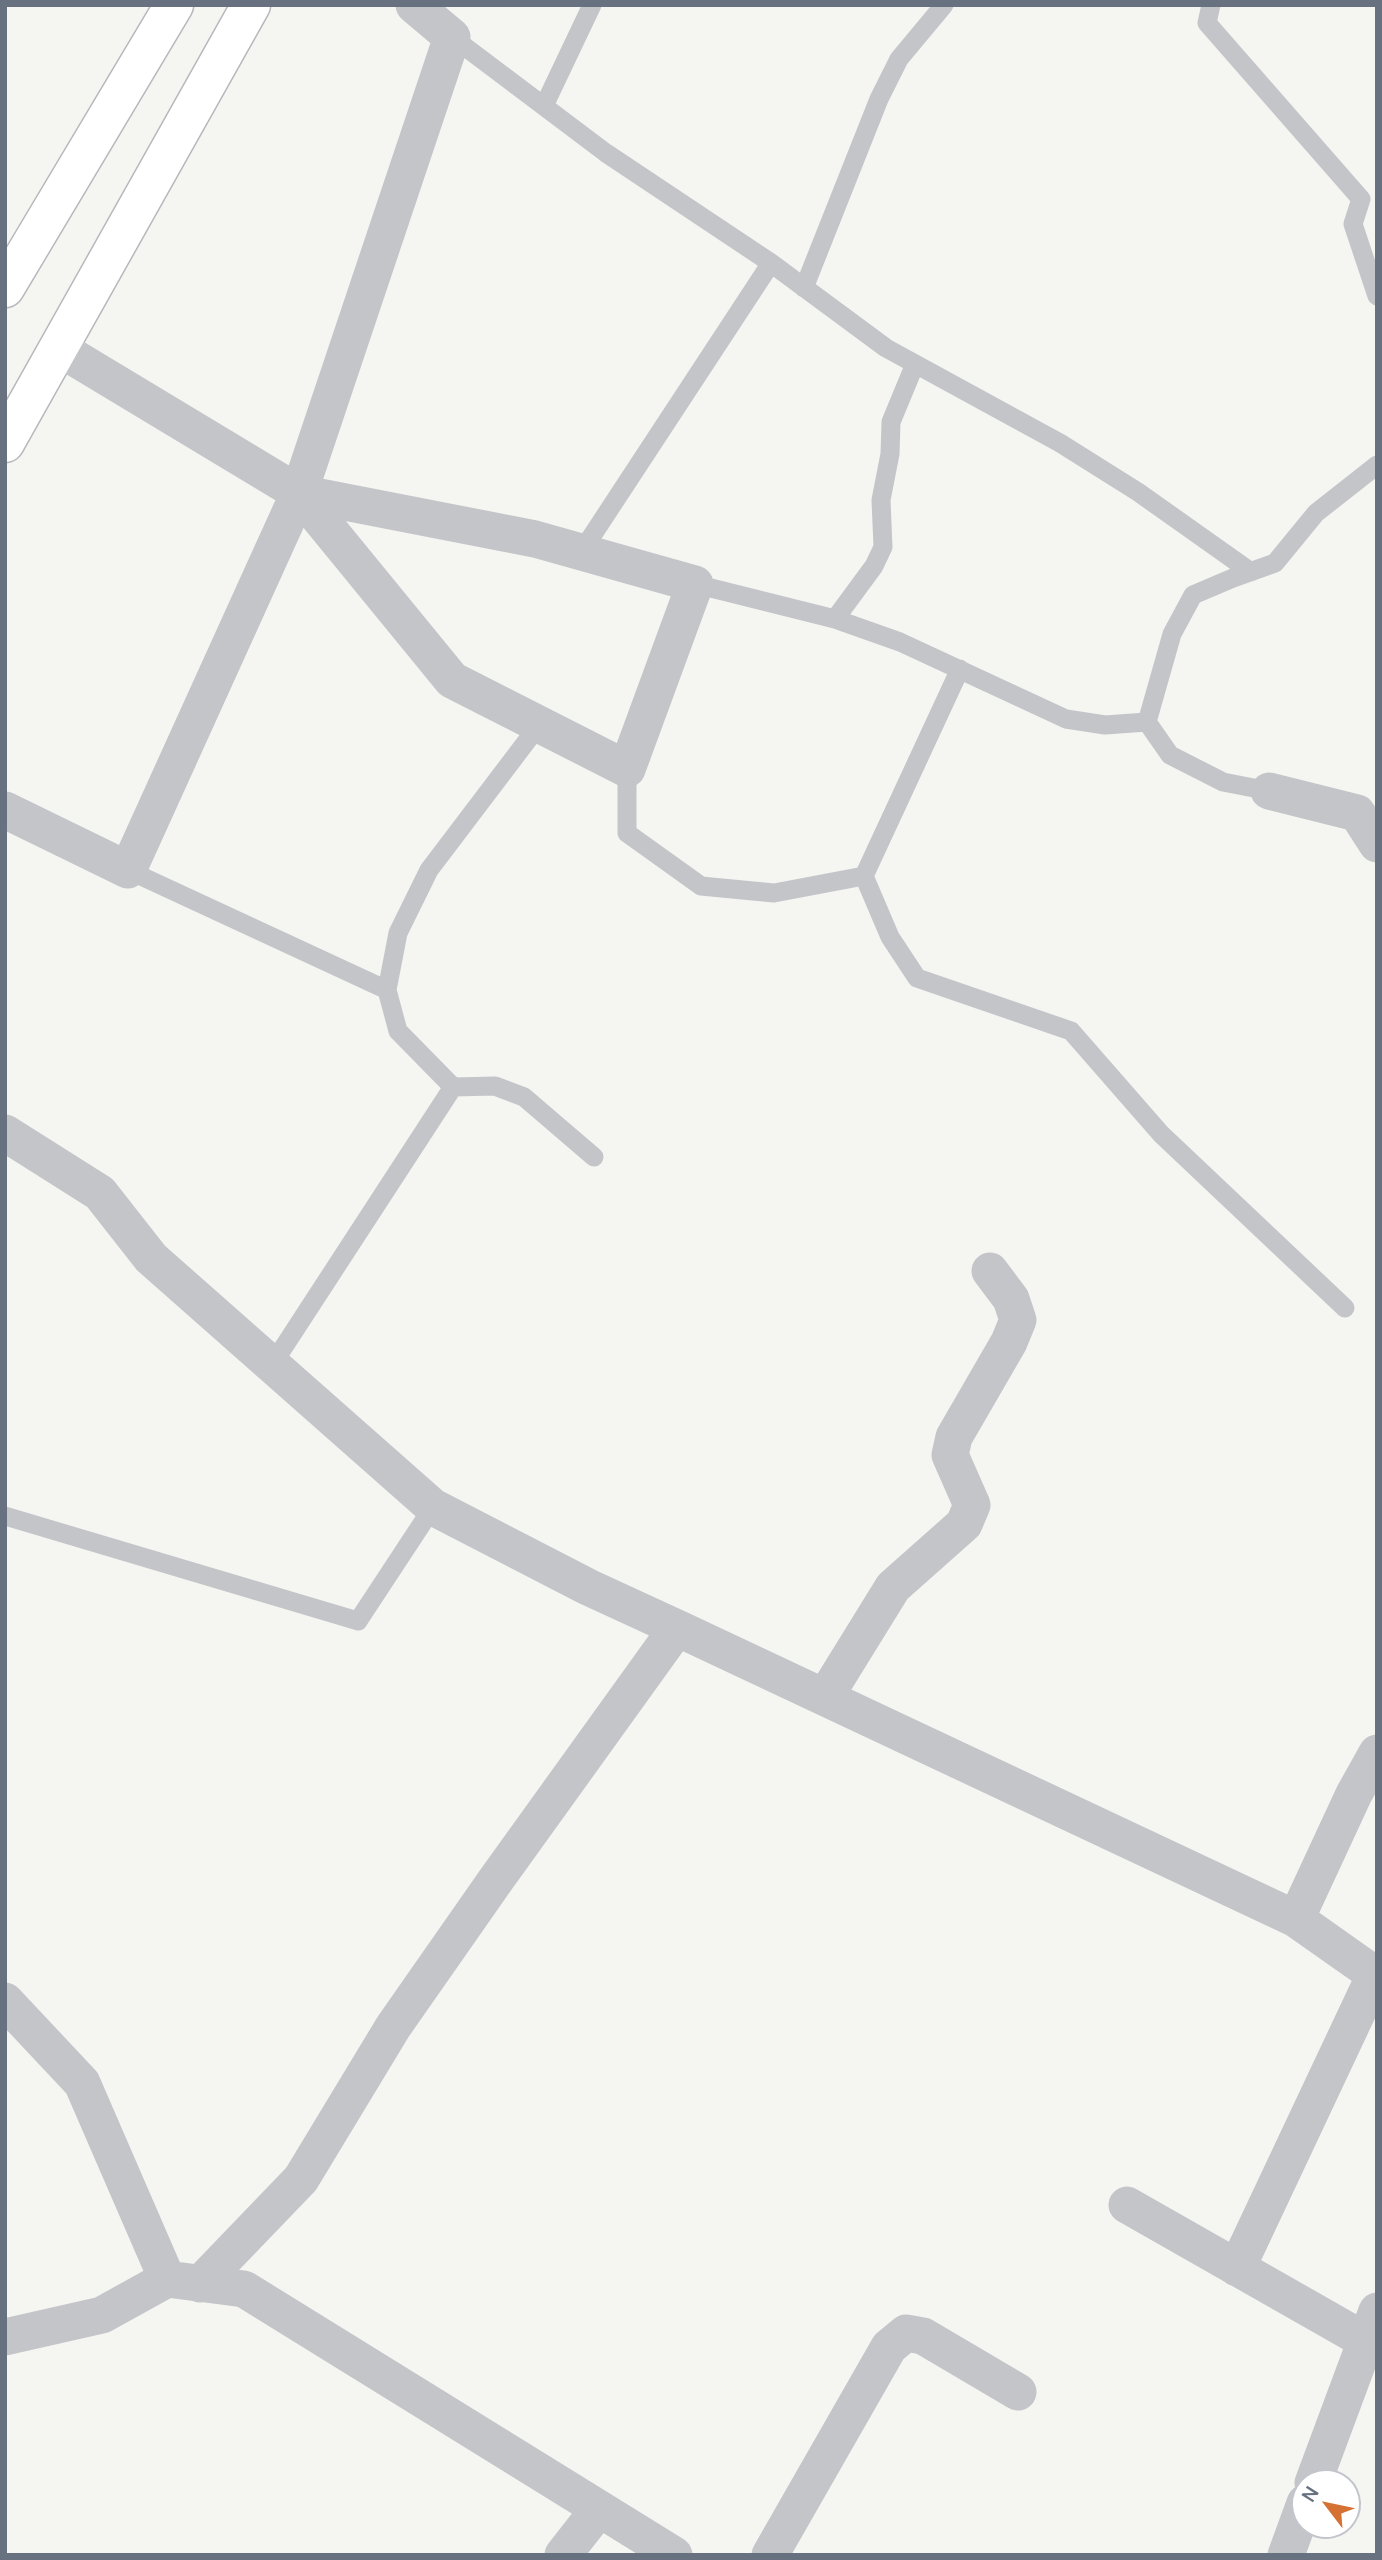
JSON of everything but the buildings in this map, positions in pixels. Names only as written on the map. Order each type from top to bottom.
[{"type":"main road","points":[[5,288],[174,5]]},
{"type":"main road","points":[[5,443],[251,5]]},
{"type":"street","points":[[5,810],[128,870],[299,494],[452,37],[414,5]]},
{"type":"street","points":[[60,349],[299,494],[452,681],[626,769],[695,584],[535,539],[299,494]]},
{"type":"street","points":[[1269,791],[1357,813],[1377,844]]},
{"type":"street","points":[[5,1133],[100,1193],[151,1258],[433,1507],[587,1587],[1296,1919],[1376,1976],[1237,2268]]},
{"type":"street","points":[[825,1697],[893,1587],[964,1524],[972,1505],[950,1455],[954,1437],[1009,1342],[1018,1320],[1011,1299],[990,1271]]},
{"type":"street","points":[[5,2337],[103,2315],[184,2281],[301,2179],[393,2026],[677,1628]]},
{"type":"street","points":[[1296,1919],[1354,1794],[1377,1753]]},
{"type":"street","points":[[5,2001],[82,2083],[184,2281]]},
{"type":"street","points":[[1127,2206],[1237,2268],[1371,2326],[1317,2469]]},
{"type":"street","points":[[184,2281],[244,2289],[674,2555]]},
{"type":"street","points":[[770,2555],[889,2347],[906,2333],[923,2336],[1018,2392]]},
{"type":"street","points":[[563,2555],[599,2509]]},
{"type":"lane","points":[[544,106],[592,5]]},
{"type":"lane","points":[[804,288],[879,99],[898,59],[944,5]]},
{"type":"lane","points":[[1211,5],[1208,23],[1361,200],[1353,224],[1377,296]]},
{"type":"lane","points":[[452,37],[606,153],[771,263],[886,348],[1060,443],[1138,492],[1251,572]]},
{"type":"lane","points":[[582,551],[771,263]]},
{"type":"lane","points":[[835,619],[874,566],[883,547],[881,500],[890,454],[891,422],[915,364]]},
{"type":"lane","points":[[1147,722],[1172,634],[1193,595],[1275,563],[1316,513],[1377,465]]},
{"type":"lane","points":[[695,584],[835,619],[900,642],[1066,719],[1105,724],[1147,722]]},
{"type":"lane","points":[[960,669],[864,876],[890,937],[917,978],[1071,1031],[1161,1134],[1345,1308]]},
{"type":"lane","points":[[1147,722],[1170,755],[1223,782],[1269,791]]},
{"type":"lane","points":[[539,725],[429,870],[398,933],[387,990],[398,1031],[453,1087],[495,1086],[524,1097],[594,1157]]},
{"type":"lane","points":[[626,769],[627,832],[701,886],[774,893],[864,876]]},
{"type":"lane","points":[[128,870],[387,990]]},
{"type":"lane","points":[[272,1365],[453,1087]]},
{"type":"lane","points":[[5,1516],[358,1621],[433,1507]]}]
